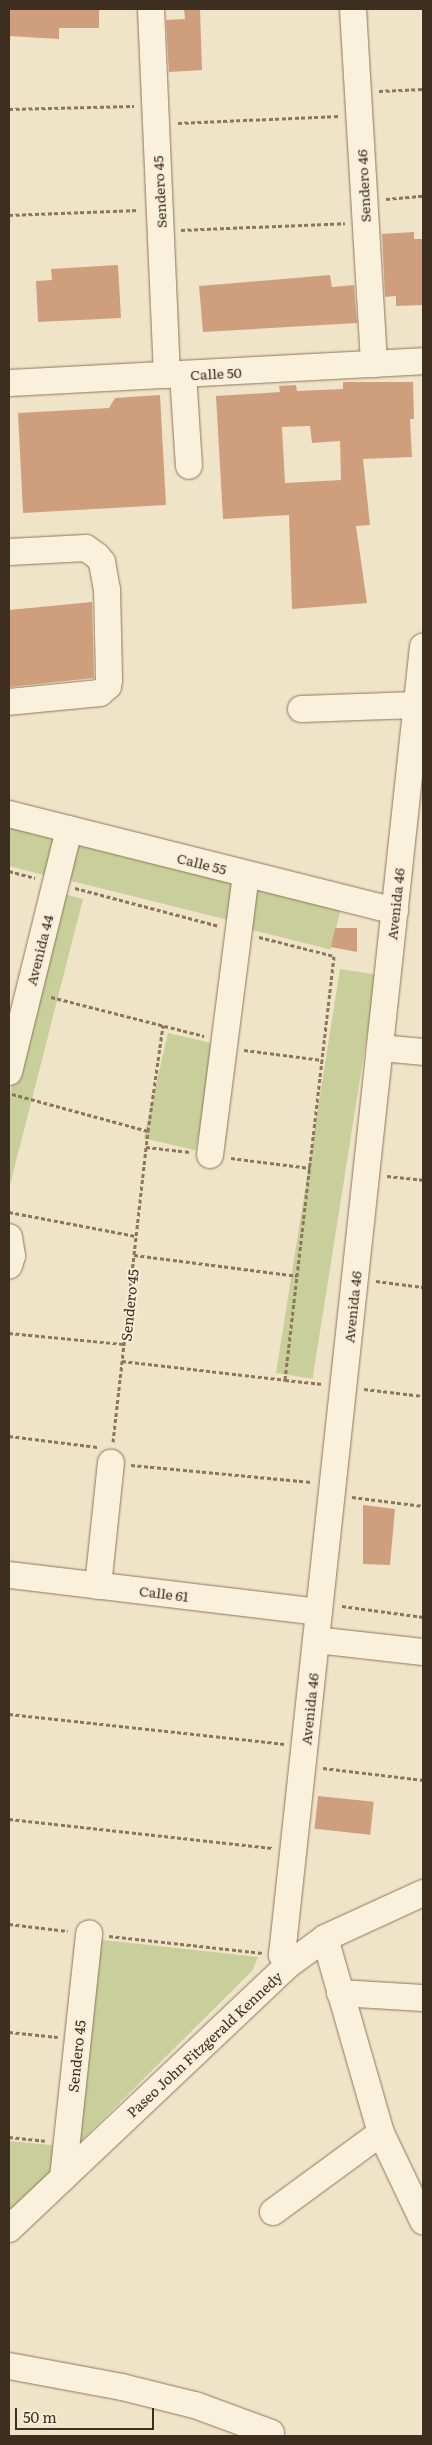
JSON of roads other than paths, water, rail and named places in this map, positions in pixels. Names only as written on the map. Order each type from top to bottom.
[{"type":"street","name":"Sendero 45","points":[[151,9],[160,220],[175,374],[189,466]]},
{"type":"street","name":"Sendero 46","points":[[353,9],[374,364]]},
{"type":"street","name":"Calle 50","points":[[9,383],[423,361]]},
{"type":"street","points":[[9,552],[86,548],[98,556],[102,562],[107,589],[109,680],[100,694],[9,702]]},
{"type":"street","name":"Avenida 46","points":[[285,1960],[294,1850],[316,1640],[423,647]]},
{"type":"street","points":[[300,709],[417,705]]},
{"type":"street","name":"Calle 55","points":[[9,814],[395,911]]},
{"type":"street","name":"Avenida 44","points":[[9,1072],[69,829]]},
{"type":"street","points":[[210,1155],[246,874]]},
{"type":"street","points":[[380,1048],[423,1052]]},
{"type":"street","points":[[9,1237],[12,1256],[9,1266]]},
{"type":"street","points":[[98,1586],[112,1456]]},
{"type":"street","name":"Calle 61","points":[[9,1575],[98,1586],[320,1608]]},
{"type":"street","points":[[316,1640],[423,1652]]},
{"type":"street","name":"Paseo John Fitzgerald Kennedy","points":[[9,2229],[285,1960],[325,1938],[423,1893]]},
{"type":"street","name":"Sendero 45","points":[[63,2178],[89,1933]]},
{"type":"street","points":[[325,1938],[382,2133],[423,2221]]},
{"type":"street","points":[[340,1993],[423,1998]]},
{"type":"street","points":[[273,2212],[382,2133]]},
{"type":"street","points":[[9,2366],[122,2387],[195,2405],[271,2433]]}]
